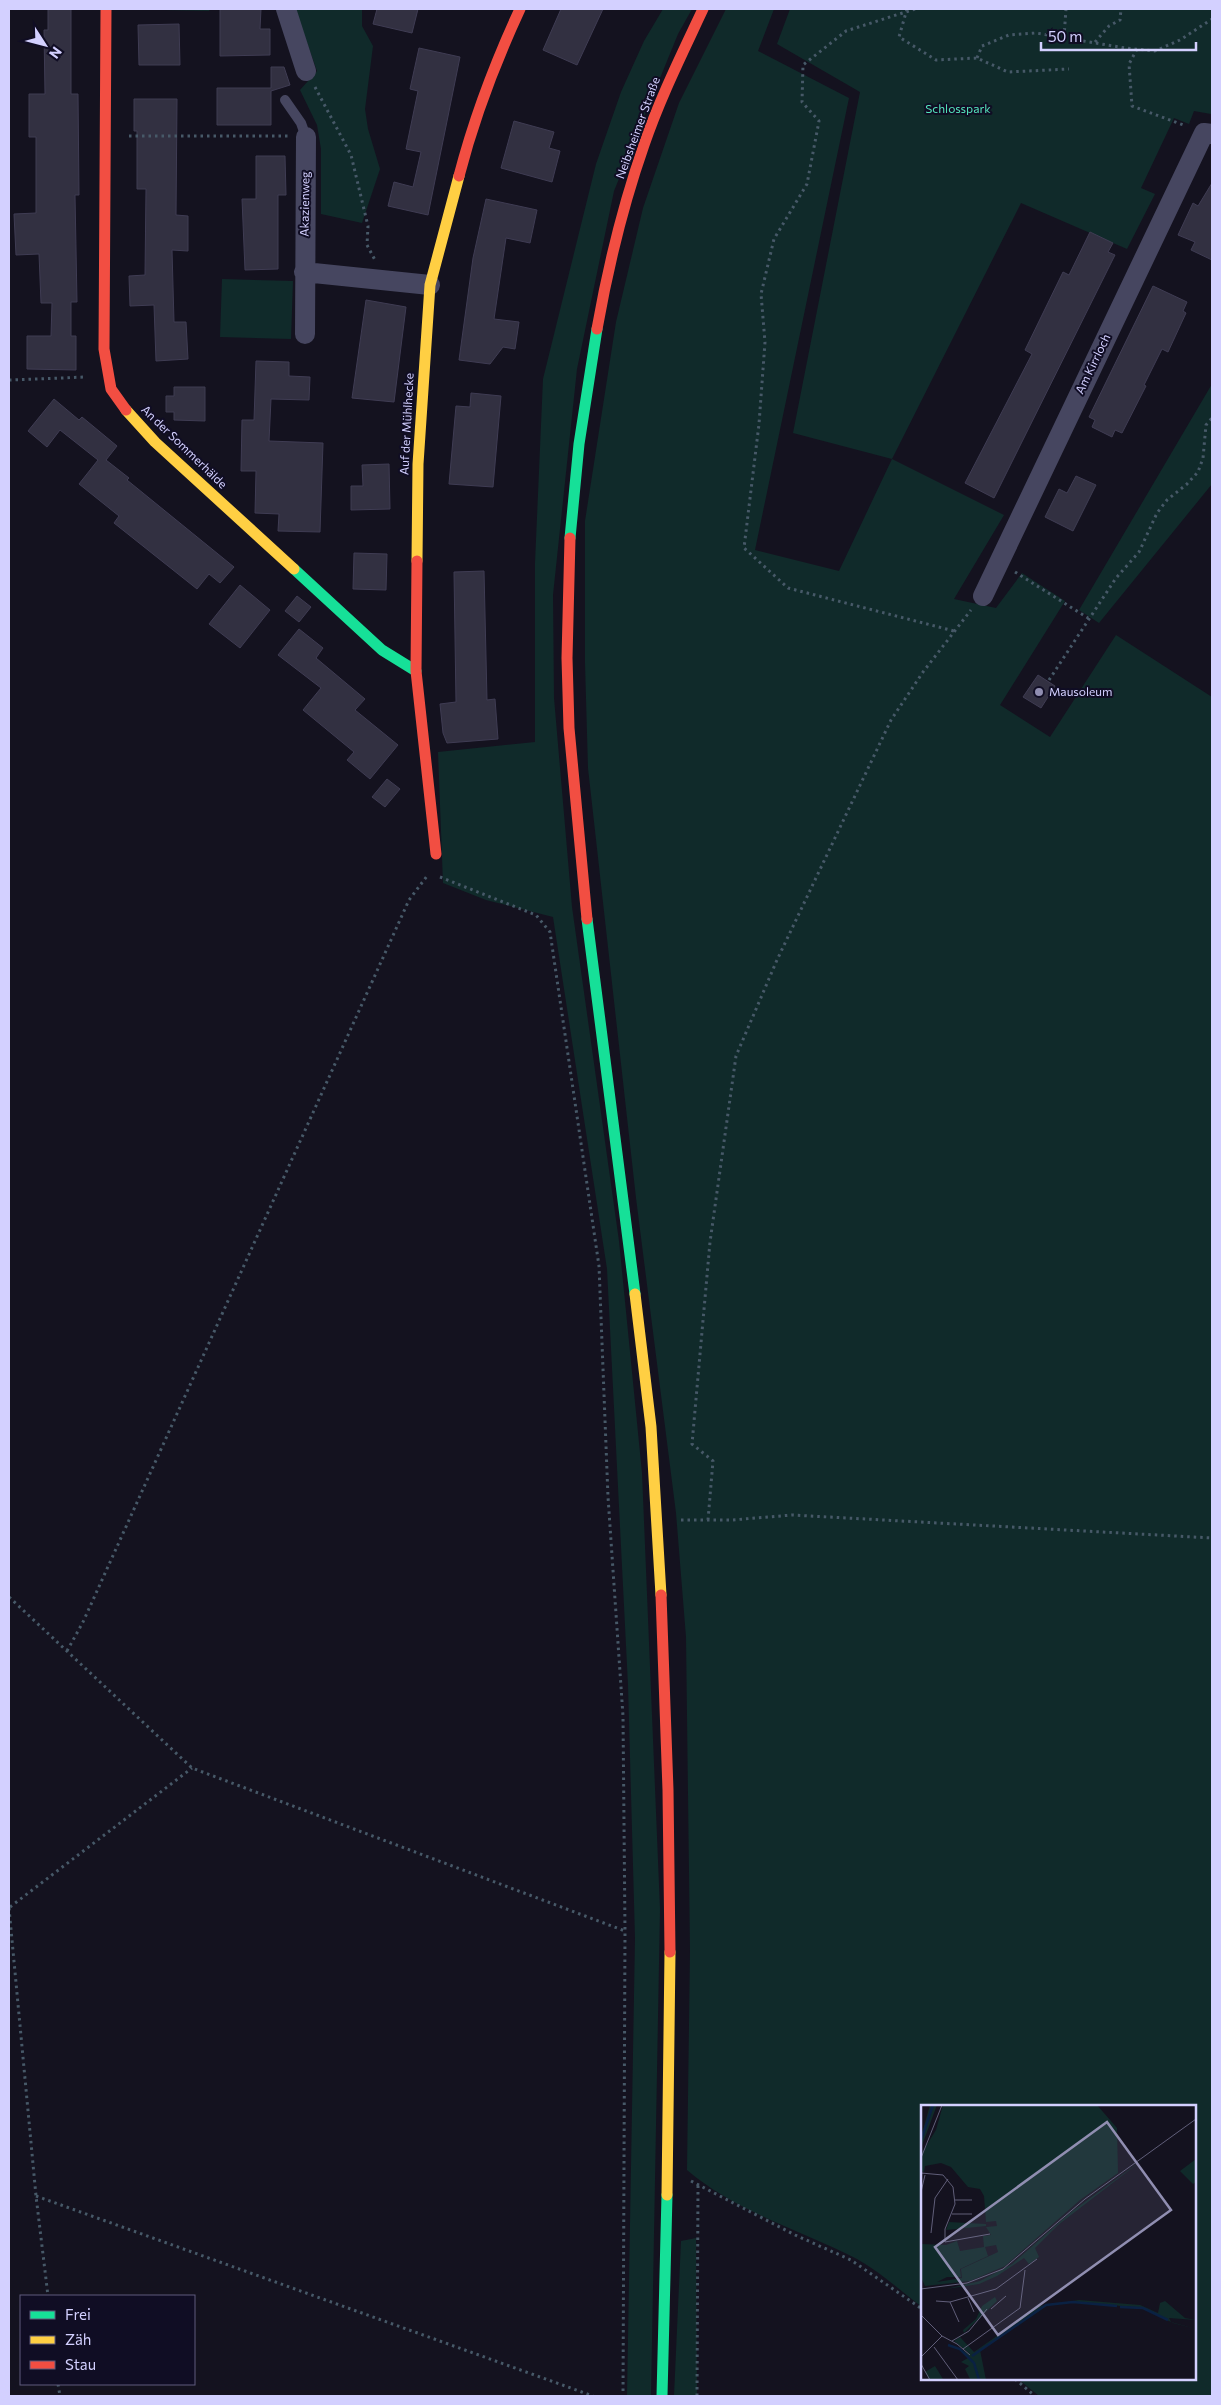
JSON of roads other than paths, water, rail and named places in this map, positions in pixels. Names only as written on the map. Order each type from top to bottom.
[{"type":"street","name":"An der Sommerhälde","points":[[106,9],[104,349],[111,390],[156,442],[382,650],[416,671]]},
{"type":"street","points":[[286,9],[306,71]]},
{"type":"street","name":"Auf der Mühlhecke","points":[[436,854],[416,671],[418,464],[430,285],[469,138],[501,50],[520,9]]},
{"type":"street","name":"Neibsheimer Straße","points":[[662,2396],[668,2172],[671,1894],[667,1693],[658,1521],[651,1420],[586,915],[569,730],[566,593],[574,484],[591,369],[610,262],[639,159],[681,56],[704,9]]},
{"type":"street","name":"Am Kirrloch","points":[[983,596],[1208,134]]},
{"type":"street","name":"Akazienweg","points":[[305,334],[306,137]]},
{"type":"street","points":[[304,272],[430,285]]},
{"type":"lane","points":[[285,100],[301,123],[306,137]]},
{"type":"place","name":"Mausoleum","points":[[1039,692]]},
{"type":"park label","name":"Schlosspark","points":[[958,109]]}]
